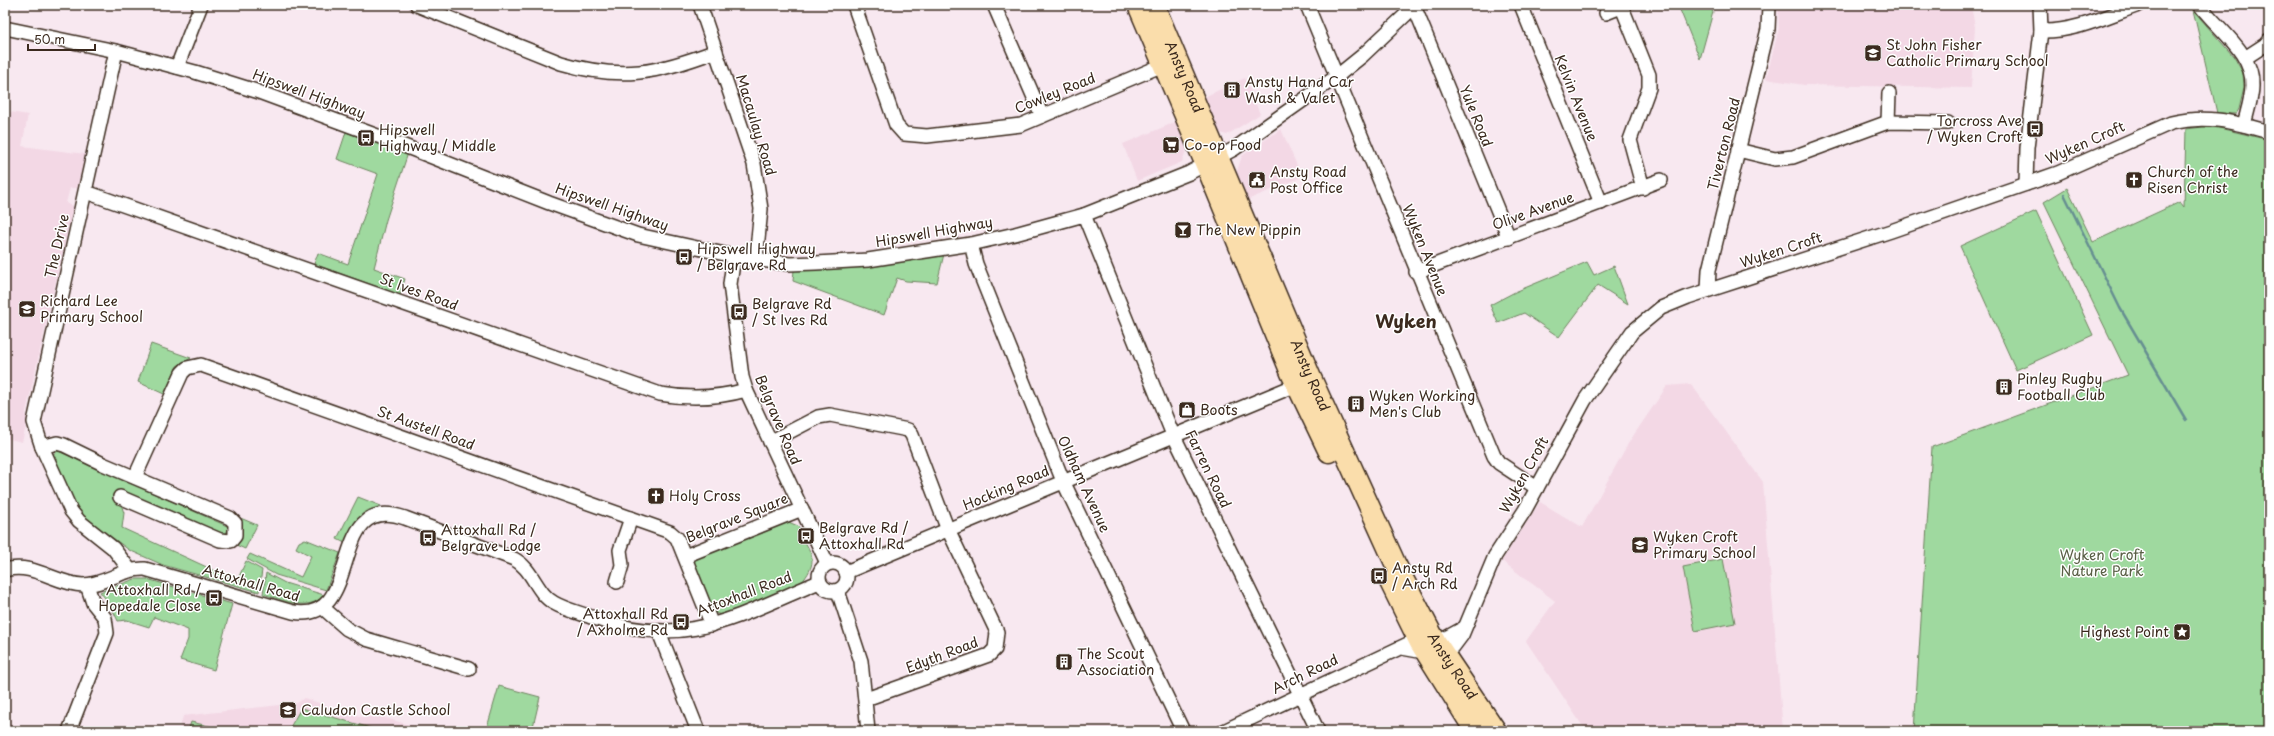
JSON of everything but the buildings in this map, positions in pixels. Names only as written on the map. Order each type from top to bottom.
[{"type":"highway","name":"Ansty Road","points":[[1138,5],[1163,65],[1213,161]]},
{"type":"highway","name":"Ansty Road","points":[[1154,5],[1299,384],[1395,563],[1426,648],[1475,731]]},
{"type":"highway","name":"Ansty Road","points":[[1426,648],[1496,731]]},
{"type":"street","points":[[178,67],[188,35],[201,5]]},
{"type":"street","points":[[417,5],[561,63],[583,70],[607,73],[644,72],[679,65],[716,51]]},
{"type":"street","name":"Macaulay Road","points":[[700,5],[754,164],[759,186],[761,209],[756,259]]},
{"type":"street","name":"Cowley Road","points":[[854,5],[896,125],[907,134],[927,136],[1010,127],[1042,116],[1163,65]]},
{"type":"street","points":[[994,5],[1042,116]]},
{"type":"street","name":"Wyken Avenue","points":[[1307,5],[1416,272],[1494,456],[1499,463],[1537,488]]},
{"type":"street","name":"Kelvin Avenue","points":[[1521,5],[1601,203]]},
{"type":"street","name":"Tiverton Road","points":[[1708,290],[1709,270],[1768,29],[1768,5]]},
{"type":"street","points":[[2026,184],[2026,154],[2041,30],[2040,5]]},
{"type":"street","points":[[2041,30],[2056,31],[2072,28],[2139,5]]},
{"type":"street","points":[[2200,5],[2245,58],[2251,72],[2252,86],[2244,125]]},
{"type":"street","name":"Hipswell Highway","points":[[5,28],[178,67],[288,102],[604,224],[666,242],[734,256],[789,264],[858,261],[970,244],[1084,214],[1213,161],[1251,138],[1336,77],[1362,56],[1415,6]]},
{"type":"street","name":"Yule Road","points":[[1415,6],[1509,238]]},
{"type":"street","points":[[1606,13],[1621,6],[1649,75],[1648,92],[1630,140],[1643,188]]},
{"type":"street","points":[[2245,58],[2266,45],[2269,40]]},
{"type":"street","name":"The Drive","points":[[42,447],[35,427],[35,413],[86,192],[116,52]]},
{"type":"street","points":[[1888,122],[1889,93]]},
{"type":"street","name":"Wyken Croft","points":[[1426,648],[1454,647],[1462,635],[1495,556],[1537,488],[1575,416],[1632,332],[1662,308],[1708,290],[2058,173],[2172,123],[2202,118],[2244,125],[2269,132]]},
{"type":"street","points":[[1738,150],[1776,159],[1794,157],[1888,122],[1948,123]]},
{"type":"street","name":"Olive Avenue","points":[[1416,272],[1661,180]]},
{"type":"street","name":"St Ives Road","points":[[86,192],[660,394],[674,397],[718,396],[746,390]]},
{"type":"street","name":"Farren Road","points":[[1084,214],[1174,436],[1318,731]]},
{"type":"street","name":"Oldham Avenue","points":[[970,244],[976,264],[1063,481],[1183,731]]},
{"type":"street","name":"Belgrave Road","points":[[734,256],[730,284],[741,370],[746,390],[827,563]]},
{"type":"street","name":"St Austell Road","points":[[135,477],[182,373],[187,368],[201,366],[674,533],[685,556],[712,625]]},
{"type":"street","name":"Hocking Road","points":[[846,572],[1299,384]]},
{"type":"street","name":"Edyth Road","points":[[770,442],[818,417],[830,414],[908,430],[912,435],[948,530],[998,632],[995,649],[989,655],[866,699]]},
{"type":"street","points":[[5,570],[30,568],[67,582],[87,585],[100,583],[130,570],[112,548],[79,521],[71,511],[42,447],[57,444],[64,445],[230,518],[235,522],[235,536],[231,541],[220,540],[120,498]]},
{"type":"street","name":"Belgrave Square","points":[[685,556],[802,509]]},
{"type":"street","name":"Attoxhall Road","points":[[130,570],[150,570],[293,612],[308,613],[322,607],[330,600],[336,589],[359,528],[372,516],[387,513],[405,518],[517,561],[526,568],[547,598],[558,605],[623,628],[658,632],[686,631],[712,625],[819,582]]},
{"type":"street","points":[[617,582],[622,565],[620,550],[631,518]]},
{"type":"street","points":[[827,563],[837,563],[846,572],[845,585],[838,591],[827,590],[819,582],[821,569],[827,563]]},
{"type":"street","points":[[69,731],[107,633],[105,618],[93,603],[87,585]]},
{"type":"street","points":[[838,591],[858,651],[866,699],[868,731]]},
{"type":"street","points":[[322,607],[347,629],[366,639],[469,668]]},
{"type":"street","points":[[658,632],[698,731]]},
{"type":"street","name":"Arch Road","points":[[1224,731],[1300,695],[1426,648]]},
{"type":"shaded area","name":"St John Fisher Catholic Primary School","points":[[1784,5],[1971,5],[1975,27],[1971,88],[1804,85],[1766,79],[1779,28],[1778,9]]},
{"type":"shaded area","points":[[1245,78],[1260,114],[1227,135],[1217,132],[1204,97]]},
{"type":"shaded area","name":"Richard Lee Primary School","points":[[5,111],[28,115],[22,146],[85,154],[77,188],[70,188],[66,203],[73,206],[26,412],[27,422],[22,442],[5,438]]},
{"type":"shaded area","points":[[1178,121],[1188,145],[1182,162],[1137,181],[1123,144]]},
{"type":"shaded area","points":[[1281,129],[1302,177],[1247,200],[1236,174],[1242,156]]},
{"type":"shaded area","name":"Wyken Croft Primary School","points":[[1691,384],[1763,482],[1783,731],[1586,731],[1526,641],[1555,601],[1502,561],[1540,502],[1582,527],[1629,442],[1667,386]]},
{"type":"shaded area","name":"Caludon Castle School","points":[[304,698],[362,717],[382,717],[430,731],[179,731],[183,716],[297,703]]},
{"type":"green space","points":[[1678,5],[1710,5],[1713,12],[1700,59]]},
{"type":"green space","points":[[2193,10],[2234,57],[2243,73],[2244,88],[2239,109],[2236,114],[2217,113]]},
{"type":"green space","name":"Wyken Croft Nature Park","points":[[2211,126],[2269,140],[2269,731],[1914,731],[1932,447],[2128,375],[2044,202],[2067,188],[2093,242],[2180,202],[2184,207],[2186,129]]},
{"type":"green space","points":[[346,132],[408,153],[386,220],[374,268],[405,279],[400,295],[314,264],[318,253],[348,264],[378,174],[337,159]]},
{"type":"green space","points":[[2036,211],[2093,335],[2016,370],[1960,246]]},
{"type":"green space","points":[[944,254],[937,283],[906,281],[897,278],[884,315],[793,281],[794,270],[840,268]]},
{"type":"green space","points":[[1587,262],[1594,275],[1614,266],[1628,304],[1598,285],[1559,337],[1524,313],[1498,323],[1490,305],[1515,292]]},
{"type":"green space","points":[[151,344],[191,358],[177,366],[164,394],[138,382]]},
{"type":"green space","points":[[58,451],[227,526],[229,528],[225,535],[223,535],[116,490],[115,493],[118,495],[124,513],[122,528],[237,581],[246,561],[262,570],[259,592],[163,565],[129,550],[82,515],[70,496],[53,454]]},
{"type":"green space","points":[[358,497],[381,506],[363,515],[358,520],[350,530],[345,543],[337,539]]},
{"type":"green space","points":[[238,517],[257,525],[245,549],[234,544],[241,531],[241,525]]},
{"type":"green space","points":[[786,521],[798,526],[809,548],[812,559],[812,564],[808,574],[799,586],[721,615],[713,612],[693,564],[699,556]]},
{"type":"green space","points":[[305,539],[340,553],[326,590],[276,575],[247,559],[250,554],[301,577],[311,556],[296,548],[299,542]]},
{"type":"green space","points":[[1723,559],[1735,623],[1695,631],[1683,567]]},
{"type":"green space","points":[[266,573],[285,583],[324,595],[311,603],[295,604],[263,594]]},
{"type":"green space","points":[[135,579],[147,579],[232,604],[214,670],[180,660],[188,639],[188,630],[154,617],[149,627],[127,620],[118,621],[110,604],[100,592]]},
{"type":"green space","points":[[499,686],[540,697],[532,731],[486,731]]},
{"type":"green space","points":[[301,708],[381,731],[288,731]]},
{"type":"green space","points":[[191,722],[231,731],[188,731]]},
{"type":"waterway","points":[[2064,194],[2120,308],[2186,420]]},
{"type":"place","name":"St John Fisher Catholic Primary School","points":[[1873,53]]},
{"type":"place","name":"Ansty Hand Car Wash & Valet","points":[[1232,90]]},
{"type":"place","name":"Torcross Ave / Wyken Croft","points":[[2035,129]]},
{"type":"place","name":"Hipswell Highway / Middle","points":[[366,138]]},
{"type":"place","name":"Co-op Food","points":[[1171,145]]},
{"type":"place","name":"Ansty Road Post Office","points":[[1257,180]]},
{"type":"place","name":"Church of the Risen Christ","points":[[2134,180]]},
{"type":"place","name":"The New Pippin","points":[[1183,230]]},
{"type":"place","name":"Hipswell Highway / Belgrave Rd","points":[[684,257]]},
{"type":"place","name":"Richard Lee Primary School","points":[[27,309]]},
{"type":"place","name":"Belgrave Rd / St Ives Rd","points":[[739,312]]},
{"type":"place","name":"Pinley Rugby Football Club","points":[[2004,387]]},
{"type":"place","name":"Wyken Working Men's Club","points":[[1356,404]]},
{"type":"place","name":"Boots","points":[[1187,410]]},
{"type":"place","name":"Holy Cross","points":[[656,496]]},
{"type":"place","name":"Belgrave Rd / Attoxhall Rd","points":[[806,536]]},
{"type":"place","name":"Attoxhall Rd / Belgrave Lodge","points":[[428,538]]},
{"type":"place","name":"Wyken Croft Primary School","points":[[1640,545]]},
{"type":"place","name":"Ansty Rd / Arch Rd","points":[[1379,576]]},
{"type":"place","name":"Attoxhall Rd / Hopedale Close","points":[[214,598]]},
{"type":"place","name":"Attoxhall Rd / Axholme Rd","points":[[681,622]]},
{"type":"place","name":"Highest Point","points":[[2182,632]]},
{"type":"place","name":"The Scout Association","points":[[1064,662]]},
{"type":"place","name":"Caludon Castle School","points":[[288,710]]},
{"type":"district","name":"Wyken","points":[[1406,322]]}]
